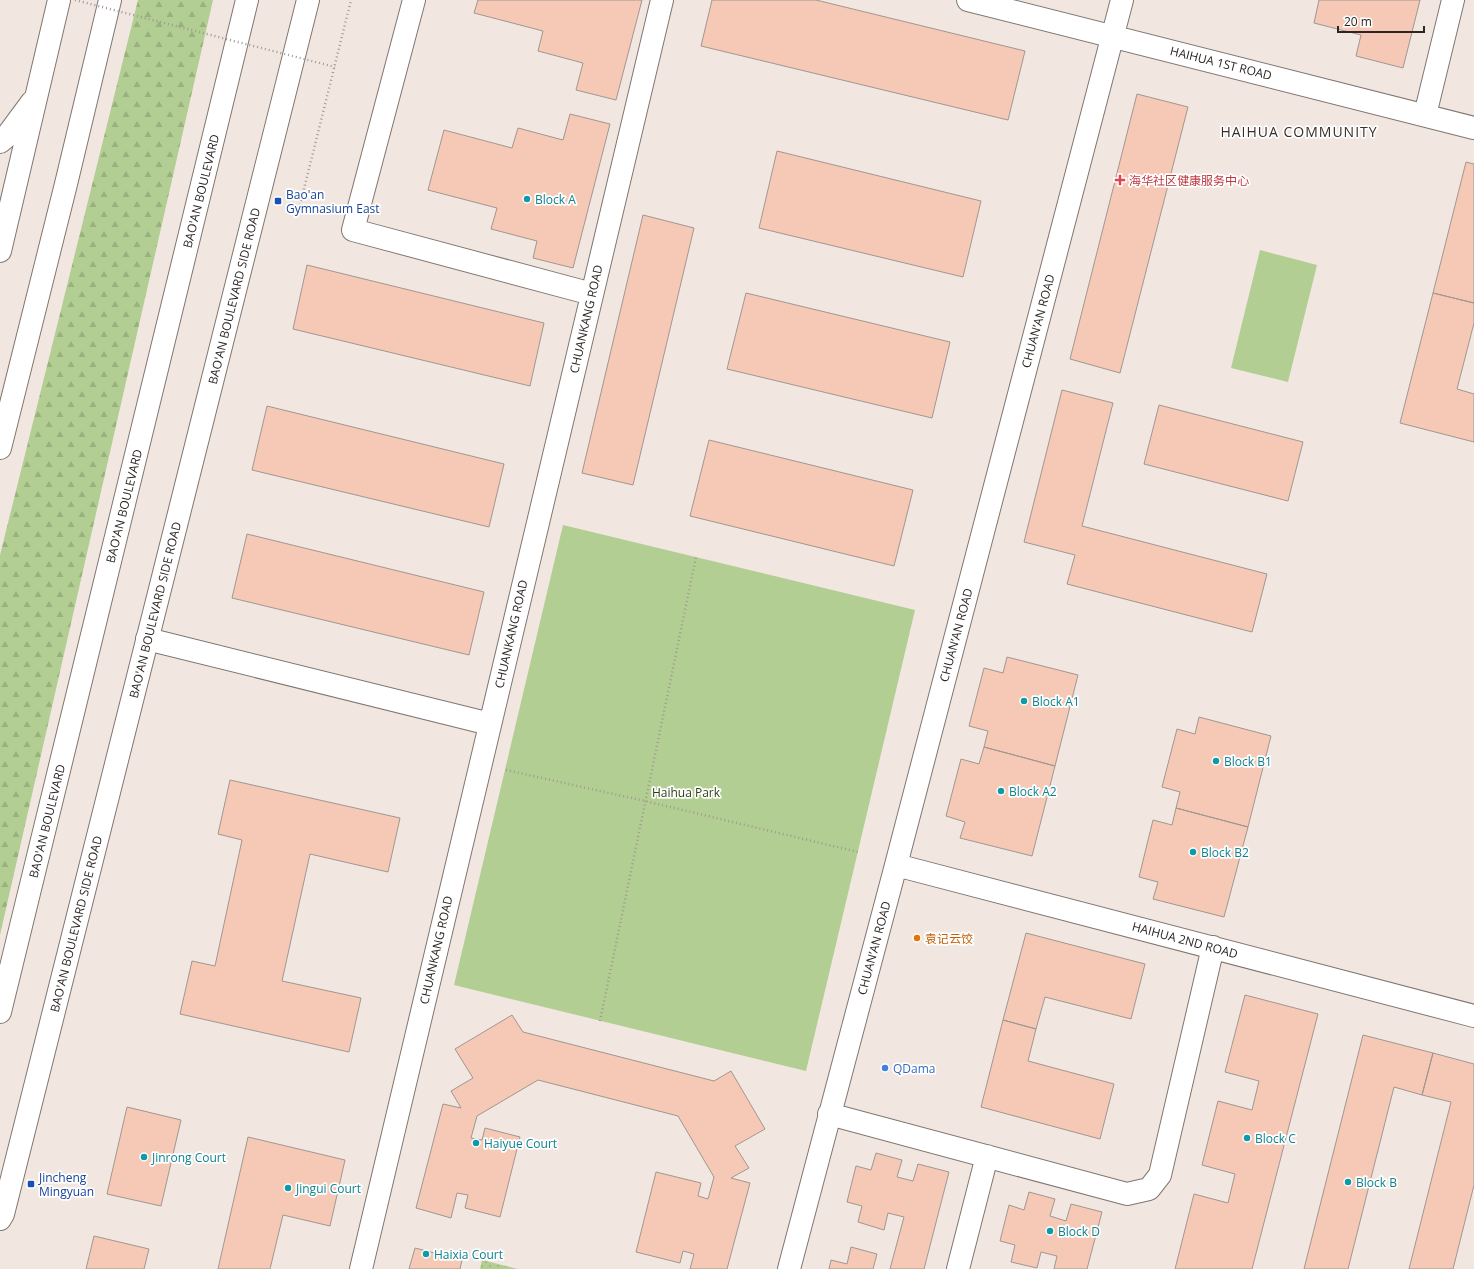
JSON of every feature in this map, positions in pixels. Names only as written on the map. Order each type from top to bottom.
[{"type":"street","points":[[0,251],[59,0]]},
{"type":"street","points":[[0,448],[110,0]]},
{"type":"street","name":"BAO'AN BOULEVARD","points":[[0,1012],[247,0]]},
{"type":"street","name":"BAO'AN BOULEVARD SIDE ROAD","points":[[0,1219],[3,1214],[308,0]]},
{"type":"street","points":[[414,0],[353,230],[592,294]]},
{"type":"street","name":"CHUANKANG ROAD","points":[[361,1269],[662,0]]},
{"type":"street","name":"HAIHUA 1ST ROAD","points":[[968,0],[1474,128]]},
{"type":"street","name":"CHUAN’AN ROAD","points":[[789,1269],[1122,0]]},
{"type":"street","points":[[1425,115],[1453,0]]},
{"type":"street","points":[[0,142],[6,137],[37,95]]},
{"type":"street","points":[[147,639],[490,724]]},
{"type":"street","name":"HAIHUA 2ND ROAD","points":[[896,864],[1474,1016]]},
{"type":"street","points":[[829,1114],[1127,1194],[1149,1189],[1160,1175],[1213,948]]},
{"type":"street","points":[[958,1269],[987,1156]]},
{"type":"path","points":[[75,0],[335,66]]},
{"type":"path","points":[[300,205],[352,0]]},
{"type":"path","points":[[600,1021],[696,557]]},
{"type":"path","points":[[505,770],[646,801],[858,852]]},
{"type":"green space","points":[[138,0],[213,0],[0,935],[0,555]]},
{"type":"green space","points":[[1260,250],[1317,265],[1288,382],[1231,368]]},
{"type":"green space","name":"Haihua Park","points":[[563,525],[915,610],[806,1071],[454,985]]},
{"type":"green space","points":[[482,1260],[518,1269],[480,1269]]},
{"type":"building","points":[[478,0],[642,0],[616,100],[576,90],[583,63],[538,51],[543,31],[474,13]]},
{"type":"building","points":[[712,0],[816,0],[1025,51],[1008,120],[701,46]]},
{"type":"building","points":[[1319,0],[1420,0],[1403,68],[1356,56],[1361,35],[1314,23]]},
{"type":"building","points":[[1137,94],[1188,107],[1120,373],[1070,359]]},
{"type":"building","name":"Block A","points":[[570,114],[610,124],[573,268],[533,258],[537,241],[491,229],[497,208],[428,190],[444,130],[512,148],[518,128],[563,140]]},
{"type":"building","points":[[777,151],[981,201],[963,277],[759,228]]},
{"type":"building","points":[[1466,162],[1474,164],[1474,303],[1433,293]]},
{"type":"building","points":[[643,215],[694,228],[633,485],[582,473]]},
{"type":"building","points":[[307,265],[544,323],[530,386],[293,329]]},
{"type":"building","points":[[746,293],[950,342],[932,418],[727,369]]},
{"type":"building","points":[[1433,293],[1474,303],[1474,323],[1457,389],[1474,394],[1474,442],[1400,423]]},
{"type":"building","points":[[1062,390],[1113,403],[1082,526],[1267,574],[1252,632],[1067,584],[1075,555],[1024,542]]},
{"type":"building","points":[[1159,405],[1303,442],[1288,501],[1144,464]]},
{"type":"building","points":[[267,406],[504,464],[489,527],[252,470]]},
{"type":"building","points":[[709,440],[913,490],[894,566],[690,516]]},
{"type":"building","points":[[247,534],[484,592],[469,655],[232,598]]},
{"type":"building","name":"Block A1","points":[[1007,657],[1078,675],[1055,766],[984,747],[988,731],[969,726],[984,668],[1003,673]]},
{"type":"building","name":"Block B1","points":[[1199,717],[1271,736],[1248,827],[1176,808],[1180,792],[1162,787],[1177,729],[1195,734]]},
{"type":"building","name":"Block A2","points":[[984,747],[1055,766],[1032,856],[960,838],[965,822],[946,816],[961,759],[979,764]]},
{"type":"building","points":[[230,780],[400,818],[388,872],[310,854],[282,981],[361,998],[349,1052],[180,1014],[192,961],[215,966],[242,840],[218,834]]},
{"type":"building","name":"Block B2","points":[[1176,808],[1248,827],[1224,917],[1153,899],[1158,882],[1139,877],[1153,820],[1172,825]]},
{"type":"building","points":[[1026,933],[1145,964],[1131,1019],[1045,997],[1036,1029],[1003,1020]]},
{"type":"building","name":"Block C","points":[[1245,995],[1318,1014],[1252,1269],[1175,1269],[1194,1194],[1228,1203],[1235,1174],[1202,1165],[1218,1101],[1252,1110],[1259,1081],[1225,1072]]},
{"type":"building","name":"Haiyue Court","points":[[512,1015],[523,1032],[714,1081],[731,1071],[765,1129],[735,1146],[749,1168],[731,1178],[750,1183],[727,1269],[690,1269],[694,1254],[683,1251],[680,1263],[636,1252],[656,1172],[701,1183],[698,1196],[708,1199],[714,1177],[678,1116],[538,1080],[477,1116],[471,1138],[482,1140],[485,1128],[520,1137],[500,1217],[465,1208],[468,1195],[457,1193],[451,1218],[416,1208],[443,1104],[461,1108],[451,1091],[473,1078],[455,1049]]},
{"type":"building","points":[[1003,1020],[1036,1029],[1028,1061],[1114,1084],[1100,1139],[981,1107]]},
{"type":"building","name":"Block B","points":[[1363,1035],[1433,1053],[1422,1095],[1394,1087],[1348,1269],[1304,1269]]},
{"type":"building","points":[[1433,1053],[1474,1064],[1474,1185],[1453,1269],[1409,1269],[1451,1102],[1422,1095]]},
{"type":"building","name":"Jinrong Court","points":[[127,1107],[181,1120],[161,1206],[107,1194]]},
{"type":"building","name":"Jingui Court","points":[[248,1137],[345,1160],[330,1226],[283,1215],[270,1269],[218,1269]]},
{"type":"building","points":[[876,1153],[902,1160],[897,1177],[913,1181],[918,1164],[949,1172],[924,1269],[890,1269],[904,1217],[888,1213],[884,1230],[858,1222],[862,1206],[847,1202],[856,1166],[871,1170]]},
{"type":"building","name":"Block D","points":[[1029,1192],[1055,1199],[1050,1216],[1066,1221],[1071,1204],[1102,1212],[1087,1269],[1054,1269],[1057,1256],[1041,1252],[1037,1268],[1011,1262],[1015,1245],[1000,1241],[1009,1205],[1024,1210]]},
{"type":"building","points":[[94,1236],[149,1249],[144,1269],[86,1269]]},
{"type":"building","points":[[851,1247],[877,1254],[873,1269],[829,1269],[831,1260],[847,1264]]},
{"type":"building","name":"Haixia Court","points":[[415,1248],[462,1260],[460,1269],[409,1269]]},
{"type":"place","name":"海华社区健康服务中心","points":[[1120,180]]},
{"type":"place","name":"Block A","points":[[527,199]]},
{"type":"place","name":"Bao'an Gymnasium East","points":[[278,201]]},
{"type":"place","name":"Block A1","points":[[1024,701]]},
{"type":"place","name":"Block B1","points":[[1216,761]]},
{"type":"place","name":"Block A2","points":[[1001,791]]},
{"type":"place","name":"Block B2","points":[[1193,852]]},
{"type":"place","name":"袁记云饺","points":[[917,938]]},
{"type":"place","name":"QDama","points":[[885,1068]]},
{"type":"place","name":"Block C","points":[[1247,1138]]},
{"type":"place","name":"Haiyue Court","points":[[476,1143]]},
{"type":"place","name":"Jinrong Court","points":[[144,1157]]},
{"type":"place","name":"Block B","points":[[1348,1182]]},
{"type":"place","name":"Jincheng Mingyuan","points":[[31,1184]]},
{"type":"place","name":"Jingui Court","points":[[288,1188]]},
{"type":"place","name":"Block D","points":[[1050,1231]]},
{"type":"place","name":"Haixia Court","points":[[426,1254]]},
{"type":"district","name":"HAIHUA COMMUNITY","points":[[1299,131]]}]
